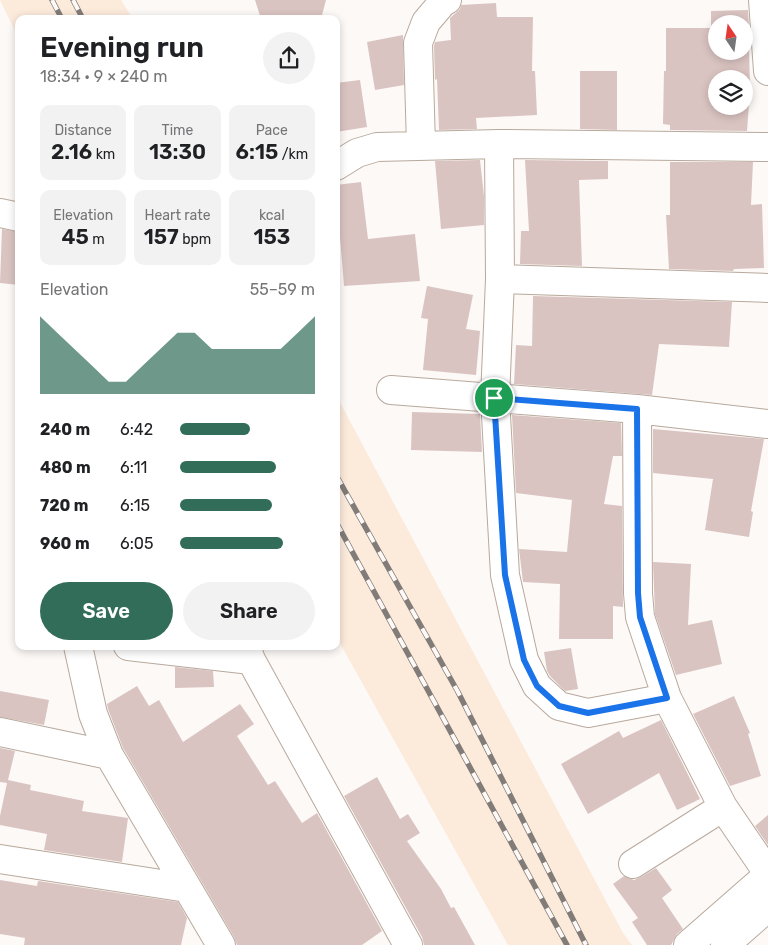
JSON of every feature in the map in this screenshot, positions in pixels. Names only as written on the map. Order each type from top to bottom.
[{"type":"street","points":[[421,145],[418,43],[426,22],[443,2],[447,0]]},
{"type":"street","points":[[763,0],[768,71]]},
{"type":"street","points":[[499,144],[500,278],[494,398],[505,575],[524,660],[537,686],[559,706],[588,713],[667,698]]},
{"type":"street","points":[[340,164],[358,153],[377,147],[421,145],[768,147]]},
{"type":"street","points":[[0,213],[15,215]]},
{"type":"street","points":[[500,278],[768,288]]},
{"type":"street","points":[[392,390],[637,409],[768,424]]},
{"type":"street","points":[[637,409],[638,593],[640,617],[667,698],[723,807],[768,874],[688,945]]},
{"type":"street","points":[[79,650],[93,714],[109,755],[221,945]]},
{"type":"street","points":[[197,650],[248,653],[408,945]]},
{"type":"street","points":[[0,732],[109,755]]},
{"type":"street","points":[[633,864],[723,807]]},
{"type":"street","points":[[0,859],[187,888]]},
{"type":"street","points":[[725,945],[768,907]]},
{"type":"shaded area","points":[[0,0],[121,0],[130,15],[15,15],[15,31]]},
{"type":"shaded area","points":[[340,402],[623,933],[632,945],[508,945],[340,643]]},
{"type":"building","points":[[255,0],[326,0],[322,15],[260,15]]},
{"type":"building","points":[[496,3],[497,17],[533,17],[532,71],[535,71],[537,115],[476,118],[477,129],[439,130],[437,79],[435,80],[435,42],[451,40],[450,18],[460,9],[461,5]]},
{"type":"building","points":[[748,10],[748,15],[711,15],[711,11]]},
{"type":"building","points":[[666,28],[708,28],[708,60],[749,60],[750,70],[708,70],[708,115],[748,115],[747,131],[670,130],[670,125],[663,124]]},
{"type":"building","points":[[403,35],[404,85],[375,90],[367,42]]},
{"type":"building","points":[[580,71],[617,71],[617,130],[580,129]]},
{"type":"building","points":[[360,80],[367,127],[340,131],[340,82]]},
{"type":"building","points":[[480,160],[484,196],[484,225],[441,229],[435,161]]},
{"type":"building","points":[[525,160],[608,161],[608,179],[579,180],[582,266],[520,264],[521,231],[529,231]]},
{"type":"building","points":[[670,162],[753,162],[751,205],[762,204],[764,268],[734,269],[733,271],[669,269],[666,215],[670,215]]},
{"type":"building","points":[[361,182],[368,239],[415,234],[420,281],[344,286],[340,237],[340,185]]},
{"type":"building","points":[[2,229],[15,231],[15,285],[0,283]]},
{"type":"building","points":[[427,286],[473,295],[466,329],[480,331],[476,375],[423,370],[428,319],[421,318]]},
{"type":"building","points":[[533,296],[732,302],[729,347],[659,344],[652,395],[514,384],[516,345],[532,346]]},
{"type":"building","points":[[412,412],[480,414],[482,452],[411,450]]},
{"type":"building","points":[[512,415],[621,423],[622,456],[613,456],[604,504],[622,506],[623,607],[613,606],[613,639],[559,639],[560,584],[523,582],[519,549],[567,552],[572,500],[516,493]]},
{"type":"building","points":[[653,429],[764,439],[751,511],[753,512],[749,537],[705,530],[713,479],[653,473]]},
{"type":"building","points":[[653,562],[691,564],[688,625],[712,620],[722,664],[676,675],[655,614]]},
{"type":"building","points":[[571,648],[578,689],[565,691],[547,671],[544,652]]},
{"type":"building","points":[[175,667],[213,671],[214,687],[175,688]]},
{"type":"building","points":[[137,686],[149,706],[159,700],[183,742],[240,704],[254,724],[237,736],[268,785],[275,781],[302,823],[317,813],[382,931],[362,945],[237,945],[123,748],[107,704]]},
{"type":"building","points":[[0,691],[49,700],[44,725],[0,717]]},
{"type":"building","points":[[734,696],[750,733],[748,734],[761,776],[730,786],[693,714]]},
{"type":"building","points":[[661,720],[700,799],[677,810],[659,773],[588,814],[561,764],[619,731],[623,738]]},
{"type":"building","points":[[0,748],[15,751],[8,780],[31,785],[30,790],[84,801],[82,811],[128,818],[122,862],[44,850],[47,834],[0,825],[7,783],[0,782]]},
{"type":"building","points":[[377,777],[400,819],[408,814],[420,833],[407,841],[441,889],[451,908],[454,907],[475,945],[424,945],[422,937],[344,796]]},
{"type":"building","points":[[768,815],[768,845],[755,826]]},
{"type":"building","points":[[656,868],[672,890],[662,898],[683,929],[677,934],[671,945],[647,945],[632,922],[638,918],[613,884],[624,876],[634,880]]},
{"type":"building","points":[[0,880],[37,886],[38,881],[178,902],[187,918],[181,945],[24,945],[25,938],[0,934]]},
{"type":"railway","points":[[52,0],[60,15]]},
{"type":"railway","points":[[73,0],[81,15]]},
{"type":"railway","points":[[340,482],[458,692],[586,945]]},
{"type":"railway","points":[[340,529],[567,945]]},
{"type":"route","points":[[494,398],[637,409],[638,593],[640,617],[667,698],[588,713],[559,706],[537,686],[524,660],[505,575],[494,398]]}]
